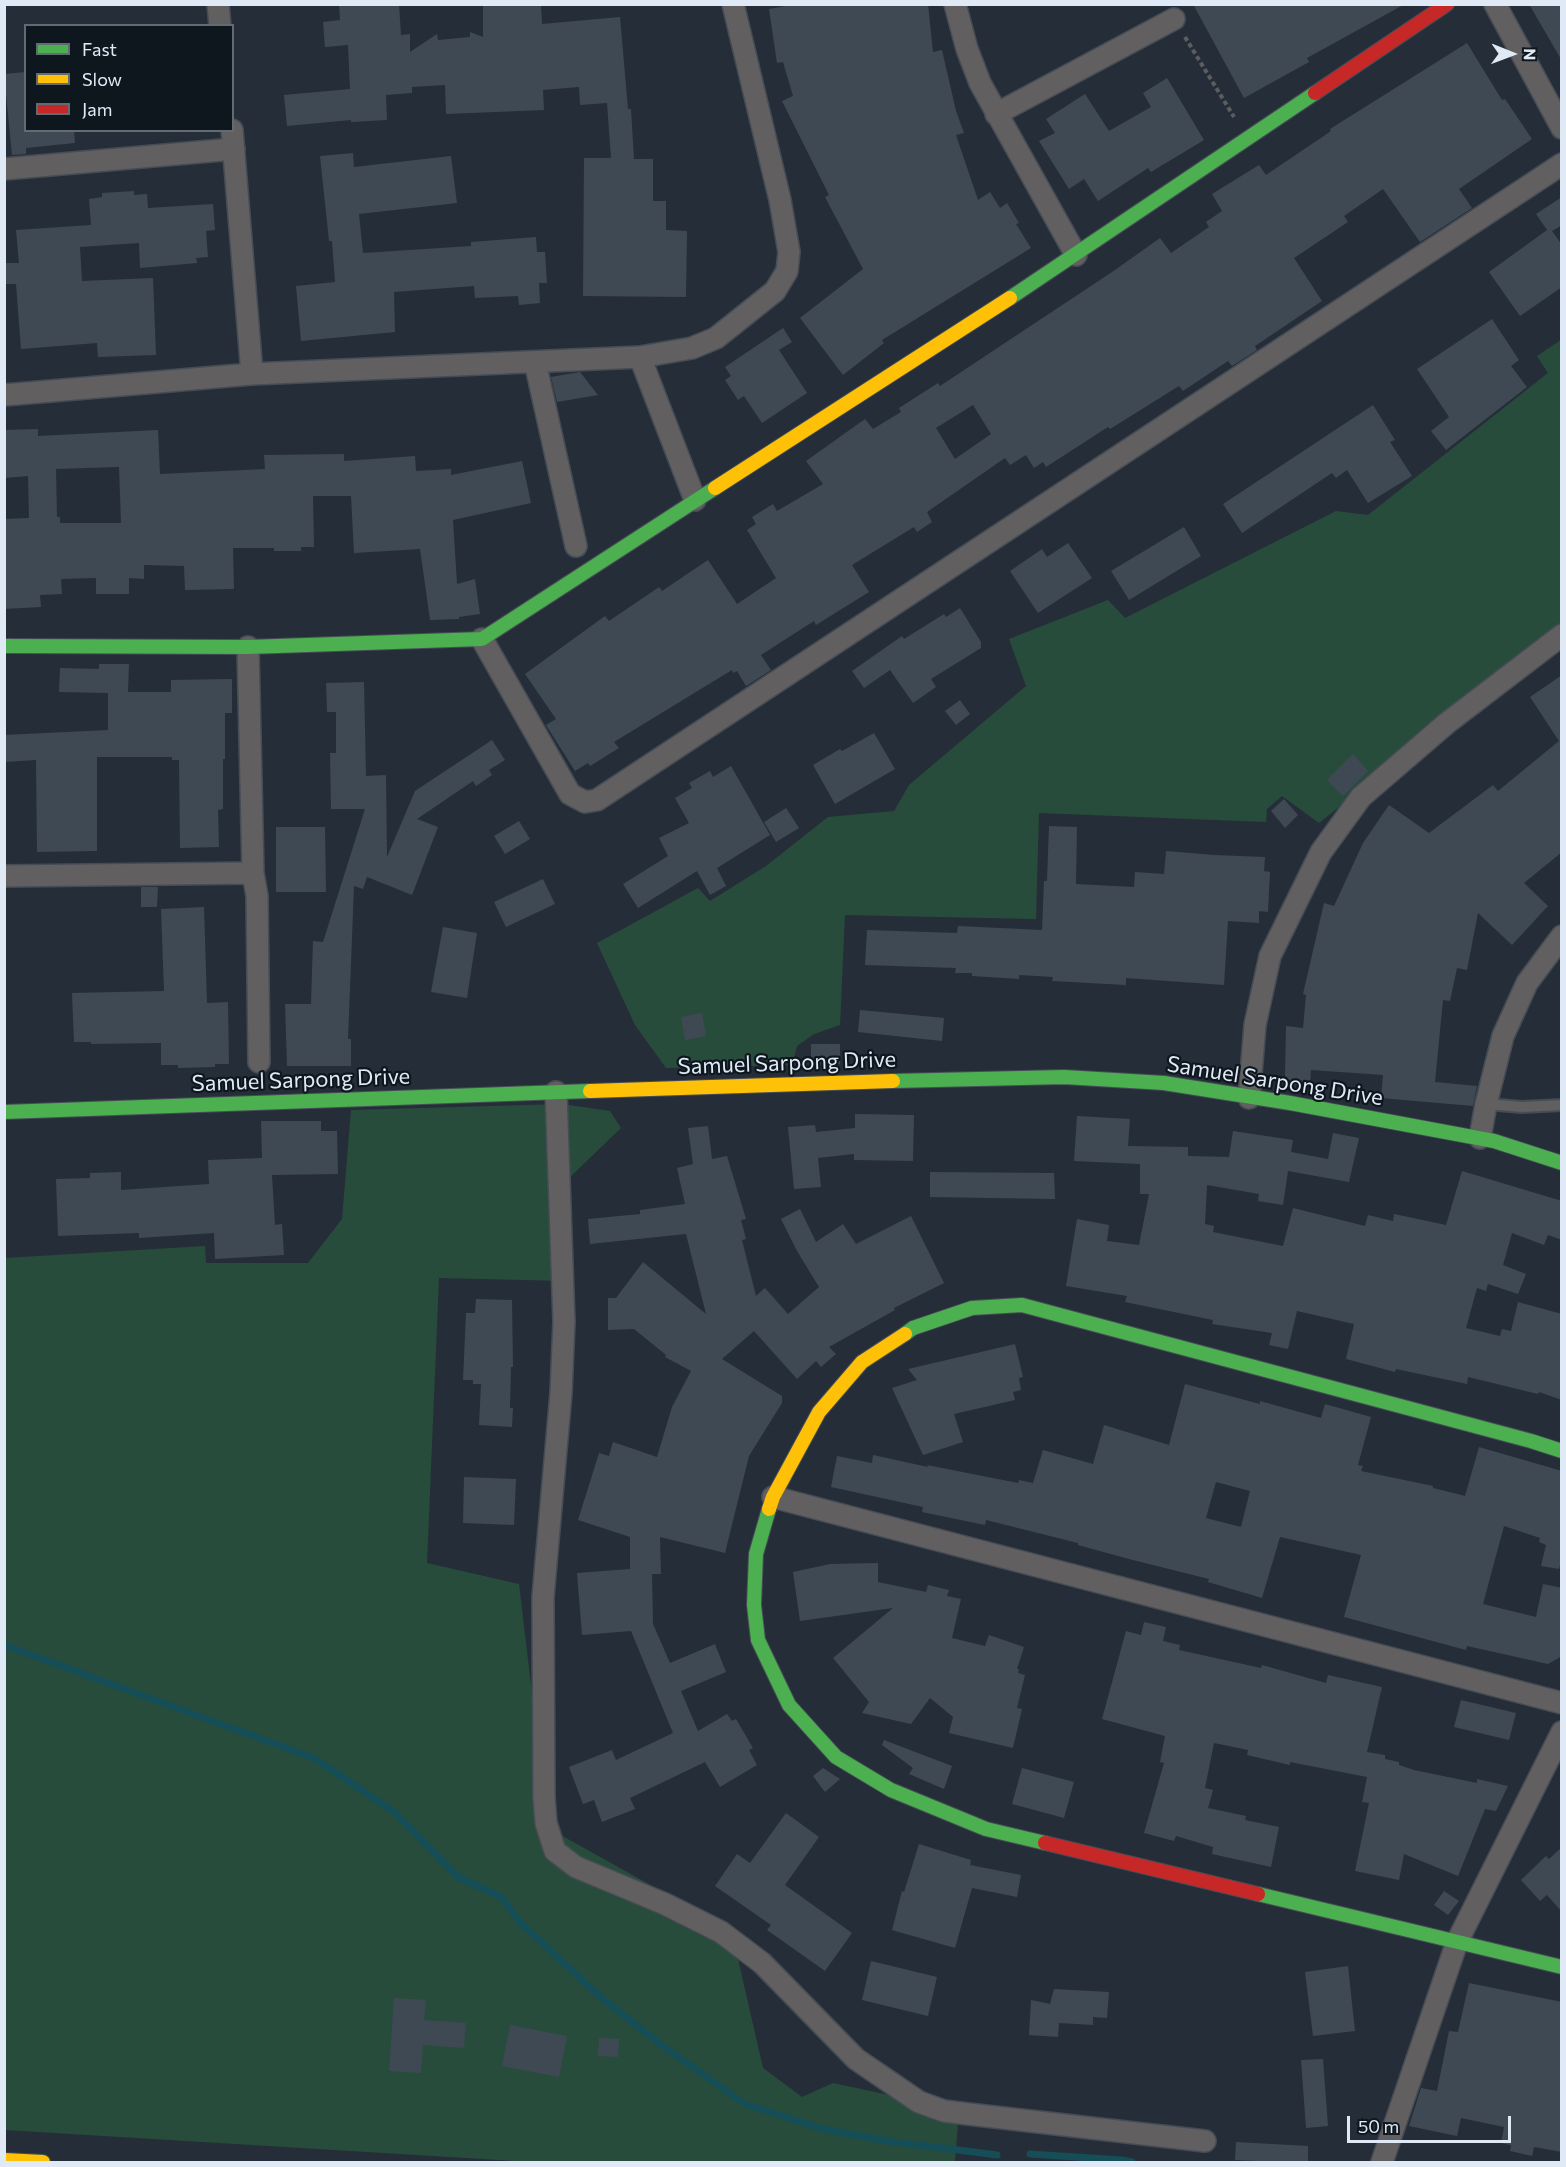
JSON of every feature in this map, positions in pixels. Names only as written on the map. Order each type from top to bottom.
[{"type":"street","points":[[218,4],[220,24]]},
{"type":"street","points":[[4,395],[252,374],[639,357],[692,348],[716,338],[775,291],[787,271],[789,252],[786,227],[733,4]]},
{"type":"street","points":[[955,4],[967,49],[980,82],[1076,255]]},
{"type":"street","points":[[4,646],[248,647],[482,639],[1076,255],[1447,4]]},
{"type":"street","points":[[1495,4],[1562,129]]},
{"type":"street","points":[[996,114],[1174,19]]},
{"type":"street","points":[[4,169],[232,140],[252,374]]},
{"type":"street","points":[[482,639],[570,794],[585,802],[597,800],[1562,164]]},
{"type":"street","points":[[639,357],[695,500]]},
{"type":"street","points":[[535,362],[576,546]]},
{"type":"street","points":[[1249,1098],[1255,1024],[1270,956],[1321,852],[1361,797],[1447,723],[1562,635]]},
{"type":"street","points":[[248,647],[253,873],[257,896],[259,1062]]},
{"type":"street","points":[[4,876],[253,873]]},
{"type":"street","points":[[1480,1138],[1503,1036],[1527,982],[1562,936]]},
{"type":"street","name":"Samuel Sarpong Drive","points":[[4,1112],[769,1084],[1064,1077],[1164,1083],[1290,1103],[1480,1138],[1562,1163]]},
{"type":"street","points":[[556,1092],[564,1322],[561,1393],[543,1597],[544,1797],[546,1823],[555,1851],[576,1867],[665,1904],[721,1932],[762,1963],[856,2059],[919,2102],[944,2111],[1205,2141]]},
{"type":"street","points":[[1562,1451],[1508,1434],[1022,1305],[972,1308],[913,1328],[862,1362],[819,1412],[773,1497],[756,1554],[754,1605],[759,1640],[789,1705],[836,1757],[891,1790],[986,1829],[1562,1967]]},
{"type":"street","points":[[773,1497],[1562,1703]]},
{"type":"street","points":[[1386,2162],[1457,1942],[1562,1732]]},
{"type":"street","points":[[4,2160],[43,2163]]},
{"type":"lane","points":[[1486,1104],[1522,1107],[1562,1105]]},
{"type":"path","points":[[1174,19],[1248,139]]},
{"type":"green space","points":[[1561,340],[1561,629],[1319,823],[1282,796],[1267,809],[1266,822],[1039,813],[1036,919],[845,915],[840,1025],[814,1034],[797,1046],[792,1065],[666,1068],[635,1025],[597,943],[698,888],[710,901],[766,866],[828,817],[894,811],[909,785],[1026,686],[1009,639],[1108,600],[1125,618],[1336,511],[1368,515],[1548,373],[1537,356]]},
{"type":"green space","points":[[562,1104],[610,1111],[621,1128],[568,1179],[566,1281],[439,1278],[427,1563],[519,1584],[548,1828],[681,1902],[738,1959],[763,2068],[802,2097],[833,2083],[959,2110],[955,2162],[532,2162],[5,2130],[5,1258],[205,1246],[206,1263],[308,1263],[342,1219],[351,1110]]},
{"type":"building","points":[[339,4],[399,4],[401,35],[410,34],[410,52],[437,34],[438,40],[470,37],[470,32],[483,37],[483,4],[541,4],[542,24],[620,17],[628,109],[631,109],[634,159],[653,159],[653,201],[666,201],[666,230],[687,231],[686,297],[583,296],[584,158],[611,158],[607,103],[580,105],[579,87],[543,90],[544,110],[446,114],[445,85],[412,87],[412,93],[386,95],[387,120],[351,122],[351,120],[287,126],[284,95],[350,89],[348,45],[325,47],[323,22],[340,20]]},
{"type":"building","points":[[797,4],[928,4],[933,52],[942,50],[956,111],[964,133],[956,135],[978,200],[990,192],[1000,208],[1007,203],[1019,223],[1016,224],[1031,248],[882,340],[884,343],[843,375],[800,318],[863,269],[825,197],[829,195],[782,101],[793,96],[783,62],[777,63],[769,9]]},
{"type":"building","points":[[1193,4],[1405,4],[1307,58],[1309,62],[1244,98]]},
{"type":"building","points":[[1529,4],[1562,4],[1562,61]]},
{"type":"building","points":[[1467,43],[1502,100],[1505,99],[1532,139],[1459,189],[1472,208],[1420,242],[1383,189],[1344,216],[1348,222],[1294,258],[1322,301],[1255,346],[1257,350],[1232,366],[1228,361],[1183,391],[1179,386],[1110,429],[1108,427],[1046,467],[1043,462],[1034,468],[1026,455],[1010,465],[1005,458],[927,512],[932,522],[917,532],[914,527],[852,565],[869,592],[816,625],[814,621],[761,655],[771,670],[746,686],[737,671],[733,673],[732,670],[614,742],[619,748],[590,766],[588,763],[575,771],[546,725],[556,719],[525,674],[605,616],[609,621],[659,587],[662,591],[708,560],[737,604],[776,578],[747,530],[756,524],[752,517],[773,504],[777,511],[823,484],[806,461],[865,419],[873,429],[901,412],[899,408],[938,383],[940,386],[1160,238],[1171,253],[1209,227],[1206,222],[1222,211],[1212,194],[1259,165],[1266,175],[1331,131],[1330,129]],"holes":[[[973,405],[991,434],[955,459],[936,428]]]},
{"type":"building","points":[[24,72],[24,132],[74,132],[75,143],[26,148],[26,154],[12,155],[4,74]]},
{"type":"building","points":[[1167,78],[1204,140],[1151,172],[1148,168],[1098,201],[1084,179],[1069,189],[1039,141],[1055,133],[1046,119],[1085,94],[1109,131],[1151,107],[1143,93]]},
{"type":"building","points":[[353,153],[354,167],[451,156],[457,203],[359,214],[363,253],[471,246],[471,242],[536,237],[537,252],[545,252],[547,283],[539,283],[540,303],[519,305],[518,296],[475,298],[474,286],[394,292],[395,332],[301,341],[296,286],[335,282],[332,241],[329,241],[320,156]]},
{"type":"building","points":[[134,191],[134,195],[147,194],[148,208],[213,204],[215,230],[206,231],[208,257],[196,258],[197,263],[140,268],[139,243],[80,247],[82,281],[153,278],[156,355],[98,357],[97,343],[21,349],[16,284],[4,284],[4,263],[19,263],[16,230],[91,225],[89,199],[102,197],[102,193]]},
{"type":"building","points":[[1562,197],[1562,225],[1552,231],[1562,245],[1562,287],[1520,316],[1489,272],[1547,230],[1536,214]]},
{"type":"building","points":[[1492,319],[1519,360],[1511,366],[1527,387],[1446,450],[1431,431],[1449,417],[1417,369]]},
{"type":"building","points":[[783,328],[792,342],[779,350],[807,393],[762,423],[744,396],[738,400],[725,380],[731,376],[725,367]]},
{"type":"building","points":[[580,372],[598,395],[557,402],[551,377]]},
{"type":"building","points":[[1373,405],[1395,440],[1390,442],[1412,476],[1368,503],[1347,470],[1336,478],[1332,473],[1242,533],[1223,504]]},
{"type":"building","points":[[38,429],[38,436],[158,430],[160,474],[265,469],[264,455],[344,454],[344,461],[415,456],[416,471],[451,469],[451,475],[522,461],[531,503],[453,520],[457,584],[475,579],[480,614],[459,617],[459,619],[430,620],[420,549],[354,553],[351,496],[313,496],[314,547],[301,547],[301,551],[274,551],[274,548],[233,548],[234,589],[185,590],[184,566],[144,565],[144,579],[129,578],[129,594],[96,594],[96,578],[61,579],[62,594],[40,595],[41,607],[4,609],[4,519],[29,518],[28,476],[4,478],[4,430]],"holes":[[[119,467],[121,523],[60,523],[60,517],[57,517],[56,469]]]},
{"type":"building","points":[[1184,527],[1201,556],[1129,600],[1111,571]]},
{"type":"building","points":[[1068,543],[1092,578],[1038,613],[1010,571],[1042,549],[1047,557]]},
{"type":"building","points":[[960,608],[981,642],[981,648],[931,679],[936,687],[913,703],[890,670],[864,688],[852,671],[902,636],[904,639],[944,614],[946,617]]},
{"type":"building","points":[[99,664],[129,664],[128,692],[171,692],[171,680],[232,679],[232,713],[225,713],[223,809],[218,810],[219,847],[180,848],[179,760],[172,760],[172,757],[97,757],[97,851],[37,852],[36,760],[4,762],[4,735],[108,730],[108,693],[59,692],[60,668],[99,669]]},
{"type":"building","points":[[1562,675],[1562,852],[1524,883],[1548,906],[1512,945],[1478,913],[1467,970],[1457,968],[1450,1001],[1443,1000],[1435,1082],[1477,1086],[1473,1106],[1381,1098],[1383,1075],[1311,1070],[1310,1086],[1293,1085],[1285,1076],[1286,1026],[1303,1028],[1306,995],[1303,994],[1324,903],[1334,906],[1363,843],[1389,805],[1429,833],[1493,785],[1498,791],[1559,741],[1530,697]]},
{"type":"building","points":[[364,682],[366,776],[386,775],[387,857],[415,791],[492,740],[505,760],[489,770],[492,775],[476,786],[473,781],[417,819],[438,827],[412,895],[367,877],[363,889],[354,886],[348,1039],[351,1039],[351,1066],[287,1066],[285,1004],[311,1004],[313,941],[323,942],[365,809],[331,809],[330,753],[336,753],[336,712],[327,712],[326,683]]},
{"type":"building","points":[[960,700],[970,714],[956,725],[945,711]]},
{"type":"building","points":[[874,733],[895,769],[835,804],[813,765]]},
{"type":"building","points":[[1353,754],[1368,771],[1343,796],[1327,780]]},
{"type":"building","points":[[731,766],[770,835],[717,868],[726,886],[710,895],[697,871],[638,908],[623,884],[668,856],[659,838],[689,823],[675,798],[692,788],[689,783],[710,771],[713,777]]},
{"type":"building","points":[[1284,799],[1298,815],[1285,828],[1271,811]]},
{"type":"building","points":[[786,808],[799,828],[776,842],[764,822]]},
{"type":"building","points":[[519,821],[530,839],[505,854],[494,836]]},
{"type":"building","points":[[1049,826],[1077,827],[1076,884],[1134,887],[1135,872],[1164,874],[1166,851],[1265,857],[1264,871],[1270,872],[1268,912],[1259,911],[1259,923],[1228,921],[1224,985],[1126,978],[1126,985],[1052,981],[1053,977],[1019,975],[1019,979],[972,976],[972,973],[955,973],[956,968],[865,965],[867,930],[957,933],[958,926],[1042,930]]},
{"type":"building","points":[[276,827],[325,827],[326,892],[276,892]]},
{"type":"building","points":[[543,879],[555,904],[506,927],[494,902]]},
{"type":"building","points":[[141,887],[158,887],[157,907],[141,907]]},
{"type":"building","points":[[204,907],[207,1003],[228,1002],[229,1064],[215,1064],[215,1067],[178,1068],[178,1065],[161,1065],[161,1043],[91,1044],[91,1042],[74,1042],[72,993],[164,991],[161,909]]},
{"type":"building","points":[[443,927],[477,933],[467,998],[431,992]]},
{"type":"building","points":[[860,1010],[944,1018],[942,1041],[858,1032]]},
{"type":"building","points":[[702,1013],[706,1036],[685,1040],[681,1017]]},
{"type":"building","points":[[811,1044],[840,1044],[840,1064],[811,1065]]},
{"type":"building","points":[[855,1114],[914,1115],[913,1161],[854,1160],[854,1154],[818,1158],[821,1187],[794,1189],[788,1127],[815,1125],[816,1132],[855,1128]]},
{"type":"building","points":[[1077,1116],[1130,1119],[1128,1146],[1188,1147],[1188,1156],[1229,1157],[1233,1131],[1293,1140],[1291,1152],[1328,1159],[1333,1133],[1359,1138],[1349,1182],[1288,1171],[1283,1205],[1258,1201],[1259,1194],[1207,1185],[1205,1224],[1214,1226],[1213,1232],[1283,1246],[1293,1208],[1365,1226],[1368,1215],[1393,1221],[1394,1214],[1446,1225],[1462,1171],[1562,1201],[1562,1240],[1548,1235],[1544,1245],[1512,1233],[1503,1265],[1526,1274],[1518,1294],[1488,1284],[1486,1291],[1477,1288],[1466,1328],[1500,1336],[1502,1329],[1511,1331],[1518,1302],[1562,1314],[1562,1400],[1539,1392],[1538,1394],[1468,1377],[1467,1384],[1396,1369],[1395,1372],[1346,1359],[1354,1324],[1297,1311],[1288,1349],[1269,1345],[1272,1333],[1212,1324],[1213,1320],[1125,1302],[1127,1296],[1066,1286],[1077,1219],[1109,1225],[1107,1241],[1139,1245],[1149,1194],[1140,1194],[1140,1164],[1074,1161]]},
{"type":"building","points":[[261,1121],[321,1121],[321,1131],[337,1131],[338,1174],[272,1175],[275,1225],[282,1224],[284,1255],[215,1259],[214,1233],[139,1238],[139,1233],[58,1236],[56,1179],[90,1178],[90,1173],[121,1172],[121,1190],[209,1184],[208,1160],[262,1158]]},
{"type":"building","points":[[708,1126],[712,1159],[727,1156],[746,1219],[741,1220],[746,1239],[742,1240],[756,1296],[765,1288],[788,1314],[819,1287],[781,1219],[800,1209],[816,1242],[843,1224],[856,1244],[911,1216],[944,1283],[894,1308],[895,1310],[829,1347],[836,1354],[821,1367],[816,1361],[797,1379],[754,1331],[722,1359],[782,1396],[782,1403],[749,1456],[725,1553],[660,1537],[661,1574],[652,1574],[653,1624],[670,1663],[715,1644],[726,1672],[681,1691],[698,1731],[727,1714],[732,1721],[736,1719],[753,1748],[749,1750],[757,1765],[720,1787],[705,1762],[630,1798],[635,1809],[602,1822],[594,1800],[583,1804],[569,1767],[612,1750],[616,1760],[673,1733],[631,1631],[582,1635],[577,1573],[630,1569],[630,1537],[578,1520],[599,1453],[609,1456],[613,1442],[657,1457],[672,1407],[691,1371],[665,1357],[666,1355],[634,1329],[608,1330],[608,1298],[616,1298],[643,1262],[706,1314],[686,1234],[590,1244],[588,1219],[640,1214],[640,1210],[685,1204],[677,1168],[693,1164],[688,1128]]},
{"type":"building","points":[[930,1172],[1054,1173],[1055,1199],[930,1197]]},
{"type":"building","points":[[476,1299],[512,1300],[513,1367],[511,1367],[510,1408],[513,1408],[512,1427],[479,1425],[481,1384],[473,1384],[473,1380],[463,1380],[466,1313],[475,1313]]},
{"type":"building","points":[[1015,1344],[1023,1377],[1019,1378],[1021,1390],[1013,1392],[1015,1400],[954,1414],[963,1442],[923,1455],[892,1388],[917,1380],[908,1369]]},
{"type":"building","points":[[1185,1384],[1321,1418],[1325,1404],[1371,1417],[1358,1465],[1363,1466],[1361,1471],[1433,1486],[1433,1488],[1465,1496],[1479,1447],[1562,1471],[1562,1558],[1559,1569],[1541,1566],[1546,1545],[1539,1542],[1540,1538],[1504,1526],[1483,1604],[1536,1617],[1543,1584],[1562,1588],[1562,1656],[1548,1664],[1467,1646],[1466,1650],[1344,1617],[1361,1555],[1280,1537],[1262,1598],[1208,1582],[1209,1579],[1078,1545],[1078,1543],[986,1520],[985,1525],[922,1512],[923,1507],[831,1487],[837,1456],[872,1463],[873,1455],[1018,1483],[1019,1480],[1033,1483],[1043,1450],[1093,1464],[1104,1425],[1169,1445]],"holes":[[[1216,1482],[1250,1491],[1241,1527],[1206,1518]]]},
{"type":"building","points":[[464,1477],[516,1479],[514,1525],[463,1523]]},
{"type":"building","points":[[878,1563],[878,1582],[926,1592],[928,1585],[949,1590],[947,1596],[961,1599],[952,1638],[985,1646],[989,1635],[1024,1647],[1017,1669],[1019,1669],[1018,1673],[1025,1675],[1017,1708],[1022,1709],[1013,1748],[949,1733],[953,1717],[930,1698],[911,1724],[862,1713],[869,1702],[833,1658],[893,1608],[800,1621],[793,1572],[830,1564]]},
{"type":"building","points":[[1144,1622],[1166,1627],[1163,1641],[1180,1645],[1179,1650],[1261,1668],[1262,1665],[1326,1683],[1328,1675],[1382,1687],[1367,1752],[1385,1755],[1385,1759],[1399,1762],[1399,1765],[1414,1770],[1477,1783],[1477,1779],[1508,1786],[1496,1811],[1485,1809],[1458,1876],[1404,1854],[1399,1880],[1355,1871],[1369,1803],[1362,1802],[1367,1777],[1290,1762],[1290,1765],[1247,1755],[1248,1750],[1214,1743],[1205,1788],[1213,1790],[1208,1808],[1246,1816],[1245,1820],[1279,1827],[1271,1867],[1212,1854],[1213,1847],[1176,1836],[1174,1841],[1144,1833],[1164,1763],[1160,1762],[1165,1736],[1102,1719],[1126,1631],[1141,1635]]},
{"type":"building","points":[[1461,1700],[1516,1713],[1509,1740],[1454,1727]]},
{"type":"building","points":[[884,1740],[952,1766],[944,1789],[909,1774],[913,1768],[882,1745]]},
{"type":"building","points":[[823,1768],[840,1779],[825,1792],[813,1776]]},
{"type":"building","points":[[1022,1768],[1074,1782],[1064,1818],[1012,1804]]},
{"type":"building","points":[[786,1813],[819,1837],[785,1885],[852,1933],[825,1971],[767,1930],[771,1925],[715,1886],[737,1854],[750,1863]]},
{"type":"building","points":[[919,1844],[971,1860],[970,1865],[1021,1875],[1017,1897],[972,1888],[955,1948],[892,1930],[902,1891],[904,1892]]},
{"type":"building","points":[[1562,1847],[1562,1912],[1547,1895],[1540,1901],[1521,1880],[1546,1856],[1549,1859]]},
{"type":"building","points":[[1444,1891],[1459,1901],[1448,1915],[1434,1905]]},
{"type":"building","points":[[871,1961],[937,1977],[928,2016],[862,2000]]},
{"type":"building","points":[[1348,1966],[1355,2031],[1313,2036],[1305,1972]]},
{"type":"building","points":[[1469,1983],[1562,2002],[1562,2152],[1534,2147],[1532,2156],[1510,2151],[1511,2145],[1501,2143],[1504,2127],[1461,2118],[1457,2136],[1409,2126],[1421,2088],[1437,2091],[1449,2031],[1458,2032]]},
{"type":"building","points":[[1054,1989],[1109,1992],[1107,2018],[1093,2017],[1093,2025],[1059,2023],[1058,2037],[1029,2035],[1031,2000],[1050,2004]]},
{"type":"building","points":[[394,1998],[426,2000],[424,2020],[466,2023],[464,2048],[423,2045],[421,2073],[389,2071]]},
{"type":"building","points":[[510,2025],[567,2036],[559,2077],[502,2066]]},
{"type":"building","points":[[599,2038],[619,2039],[618,2057],[598,2056]]},
{"type":"building","points":[[1323,2059],[1328,2126],[1306,2128],[1301,2060]]},
{"type":"building","points":[[1236,2142],[1308,2146],[1308,2163],[1235,2160]]},
{"type":"waterway","points":[[4,1645],[314,1758],[393,1811],[458,1877],[501,1897],[520,1922],[597,1994],[660,2044],[745,2104],[823,2129],[887,2141],[997,2155]]},
{"type":"waterway","points":[[1030,2154],[1132,2162]]},
{"type":"traffic: fast","points":[[1010,298],[1315,93]]},
{"type":"traffic: fast","points":[[4,646],[248,647],[482,639],[715,488]]},
{"type":"traffic: fast","points":[[893,1081],[1064,1077],[1164,1083],[1290,1103],[1494,1141],[1562,1163]]},
{"type":"traffic: fast","points":[[4,1112],[590,1091]]},
{"type":"traffic: fast","points":[[905,1334],[913,1328],[972,1308],[1022,1305],[1562,1451]]},
{"type":"traffic: fast","points":[[769,1509],[756,1554],[754,1605],[758,1640],[789,1705],[836,1757],[891,1790],[986,1829],[1045,1843]]},
{"type":"traffic: fast","points":[[1258,1894],[1562,1967]]},
{"type":"traffic: slow","points":[[715,488],[1010,298]]},
{"type":"traffic: slow","points":[[590,1091],[893,1081]]},
{"type":"traffic: slow","points":[[769,1509],[773,1497],[819,1412],[862,1362],[905,1334]]},
{"type":"traffic: slow","points":[[4,2160],[43,2162]]},
{"type":"traffic: jam","points":[[1315,93],[1447,4]]},
{"type":"traffic: jam","points":[[1045,1843],[1258,1894]]}]
